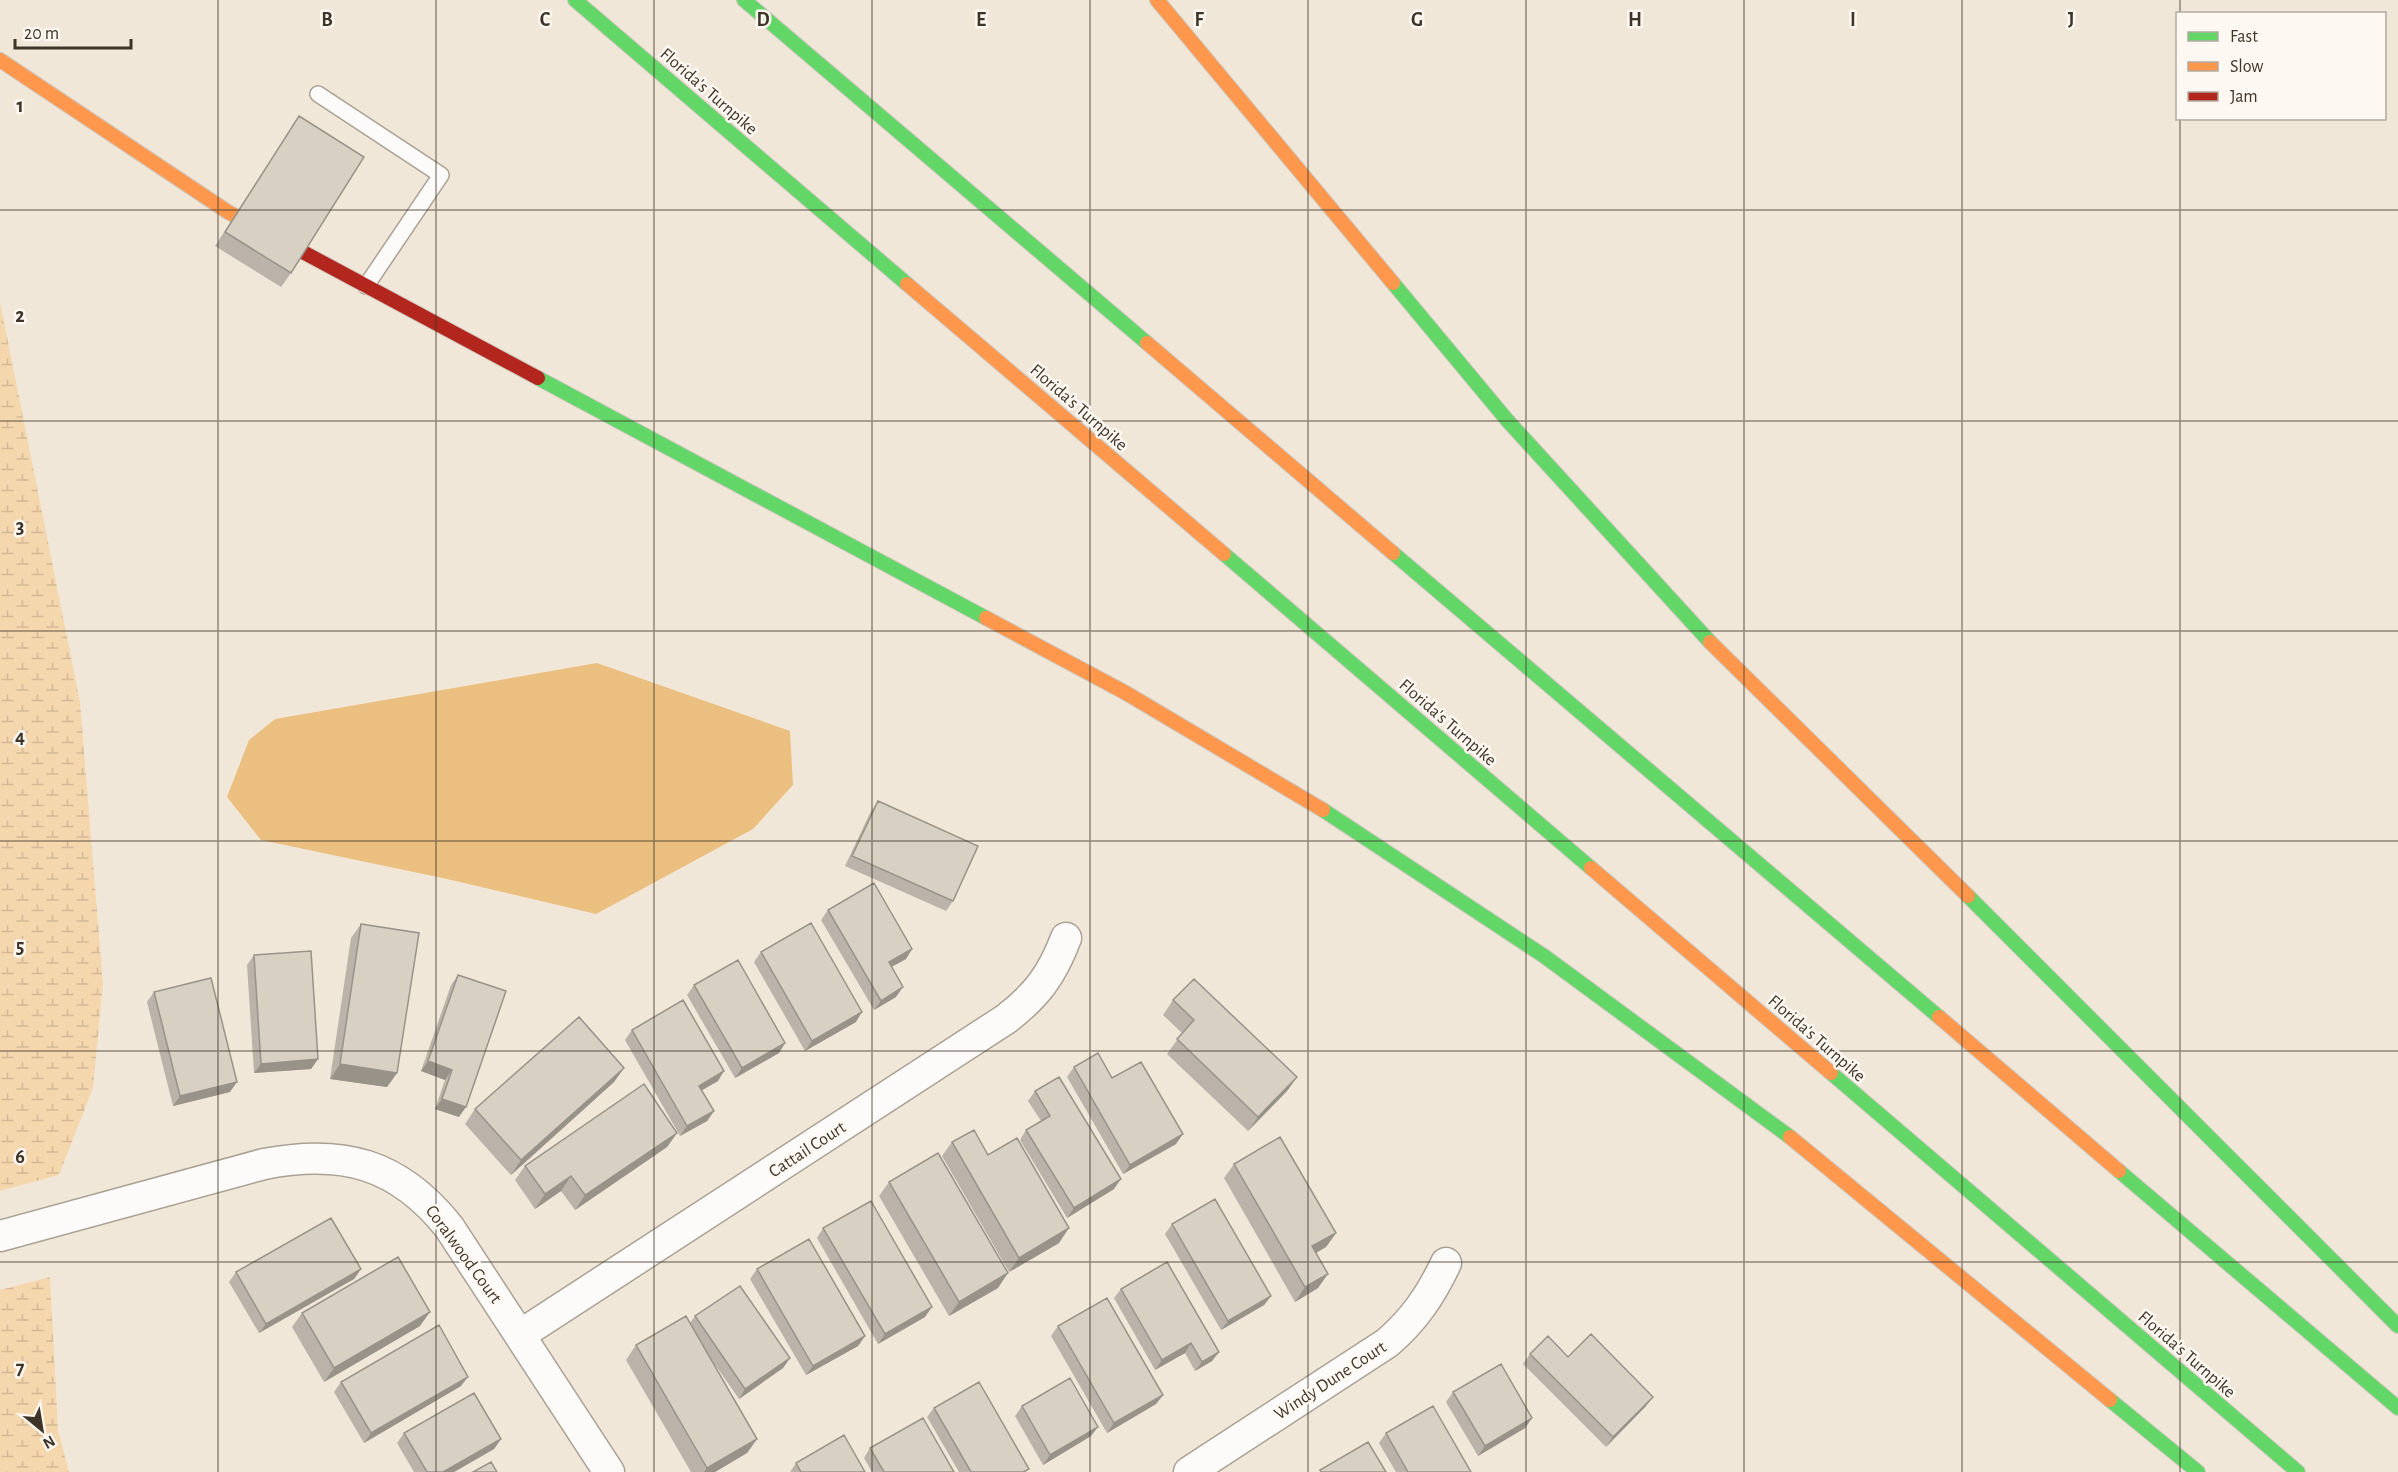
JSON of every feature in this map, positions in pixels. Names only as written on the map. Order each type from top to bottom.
[{"type":"highway","name":"Florida's Turnpike","points":[[575,0],[2298,1472]]},
{"type":"highway","points":[[744,0],[2398,1407]]},
{"type":"highway","points":[[1157,0],[1507,420],[1717,650],[1861,789],[2398,1326]]},
{"type":"highway","points":[[0,60],[228,212],[1126,693],[1332,815],[1544,956],[1783,1132],[2198,1472]]},
{"type":"street","name":"Cattail Court","points":[[520,1335],[1006,1019],[1028,1002],[1046,982],[1058,960],[1066,938]]},
{"type":"street","name":"Coralwood Court","points":[[0,1236],[264,1164],[294,1158],[322,1157],[350,1160],[375,1167],[398,1179],[435,1209],[449,1227],[609,1472]]},
{"type":"street","name":"Windy Dune Court","points":[[1189,1472],[1387,1343],[1408,1325],[1423,1306],[1446,1263]]},
{"type":"lane","points":[[318,94],[441,175],[366,286]]},
{"type":"green space","points":[[0,302],[80,702],[103,984],[93,1088],[59,1175],[0,1191]]},
{"type":"green space","points":[[50,1277],[58,1430],[69,1472],[0,1472],[0,1290]]},
{"type":"shaded area","points":[[597,663],[790,731],[793,785],[753,829],[596,914],[447,879],[261,840],[227,797],[249,740],[275,719]]},
{"type":"building","points":[[299,116],[364,157],[291,273],[225,232]]},
{"type":"building","points":[[878,801],[978,846],[953,901],[852,856]]},
{"type":"building","points":[[874,883],[912,949],[889,962],[903,987],[881,1001],[828,910]]},
{"type":"building","points":[[811,923],[862,1012],[812,1041],[761,952]]},
{"type":"building","points":[[361,924],[419,933],[397,1073],[340,1064]]},
{"type":"building","points":[[311,951],[318,1059],[261,1064],[254,955]]},
{"type":"building","points":[[738,960],[785,1043],[742,1068],[694,985]]},
{"type":"building","points":[[458,975],[506,991],[466,1107],[442,1099],[452,1070],[428,1061]]},
{"type":"building","points":[[211,978],[237,1082],[180,1096],[154,992]]},
{"type":"building","points":[[1194,979],[1297,1077],[1258,1117],[1177,1039],[1194,1020],[1173,1000]]},
{"type":"building","points":[[683,1000],[724,1071],[699,1086],[714,1111],[687,1126],[632,1030]]},
{"type":"building","points":[[579,1017],[624,1068],[521,1160],[475,1109]]},
{"type":"building","points":[[1098,1053],[1112,1078],[1141,1062],[1183,1134],[1130,1165],[1074,1067]]},
{"type":"building","points":[[1059,1077],[1121,1179],[1074,1208],[1026,1130],[1050,1116],[1035,1091]]},
{"type":"building","points":[[644,1084],[677,1133],[585,1195],[571,1176],[545,1194],[525,1166]]},
{"type":"building","points":[[974,1130],[988,1155],[1017,1138],[1069,1228],[1019,1258],[952,1142]]},
{"type":"building","points":[[1280,1137],[1336,1233],[1312,1246],[1328,1274],[1305,1287],[1234,1164]]},
{"type":"building","points":[[938,1153],[1008,1273],[959,1302],[889,1182]]},
{"type":"building","points":[[1215,1199],[1271,1296],[1228,1321],[1172,1224]]},
{"type":"building","points":[[871,1201],[932,1307],[885,1334],[823,1228]]},
{"type":"building","points":[[331,1218],[361,1269],[266,1324],[236,1272]]},
{"type":"building","points":[[809,1239],[865,1336],[813,1366],[757,1269]]},
{"type":"building","points":[[398,1257],[430,1312],[334,1368],[302,1313]]},
{"type":"building","points":[[1167,1262],[1219,1352],[1202,1362],[1191,1343],[1162,1360],[1121,1289]]},
{"type":"building","points":[[740,1286],[790,1358],[745,1389],[695,1316]]},
{"type":"building","points":[[1107,1298],[1163,1395],[1114,1423],[1058,1326]]},
{"type":"building","points":[[686,1316],[757,1439],[707,1468],[636,1345]]},
{"type":"building","points":[[439,1325],[468,1377],[371,1433],[341,1382]]},
{"type":"building","points":[[1591,1334],[1653,1397],[1613,1437],[1530,1354],[1548,1336],[1568,1357]]},
{"type":"building","points":[[1501,1364],[1532,1418],[1485,1446],[1453,1392]]},
{"type":"building","points":[[1070,1378],[1098,1427],[1050,1455],[1022,1406]]},
{"type":"building","points":[[979,1382],[1029,1469],[1023,1472],[971,1472],[934,1408]]},
{"type":"building","points":[[474,1393],[501,1439],[443,1472],[427,1472],[404,1433]]},
{"type":"building","points":[[1433,1406],[1471,1472],[1408,1472],[1386,1433]]},
{"type":"building","points":[[923,1418],[954,1472],[884,1472],[870,1448]]},
{"type":"building","points":[[844,1435],[865,1472],[801,1472],[796,1463]]},
{"type":"building","points":[[1368,1442],[1386,1472],[1321,1472],[1320,1470]]},
{"type":"building","points":[[491,1462],[497,1472],[473,1472]]},
{"type":"traffic: fast","points":[[575,0],[907,284]]},
{"type":"traffic: fast","points":[[744,0],[1147,343]]},
{"type":"traffic: fast","points":[[1393,283],[1507,420],[1710,642]]},
{"type":"traffic: fast","points":[[538,378],[986,618]]},
{"type":"traffic: fast","points":[[1393,553],[1939,1017]]},
{"type":"traffic: fast","points":[[1224,554],[1591,868]]},
{"type":"traffic: fast","points":[[1323,810],[1544,956],[1790,1137]]},
{"type":"traffic: fast","points":[[1968,896],[2398,1326]]},
{"type":"traffic: fast","points":[[1831,1073],[2298,1472]]},
{"type":"traffic: fast","points":[[2119,1171],[2398,1408]]},
{"type":"traffic: fast","points":[[2110,1400],[2198,1472]]},
{"type":"traffic: slow","points":[[1157,0],[1393,283]]},
{"type":"traffic: slow","points":[[0,60],[228,212],[273,236]]},
{"type":"traffic: slow","points":[[907,284],[1224,554]]},
{"type":"traffic: slow","points":[[1147,343],[1393,553]]},
{"type":"traffic: slow","points":[[986,618],[1126,693],[1323,810]]},
{"type":"traffic: slow","points":[[1710,642],[1968,896]]},
{"type":"traffic: slow","points":[[1591,868],[1831,1073]]},
{"type":"traffic: slow","points":[[1939,1017],[2119,1171]]},
{"type":"traffic: slow","points":[[1790,1137],[2110,1400]]},
{"type":"traffic: jam","points":[[273,236],[538,378]]}]
